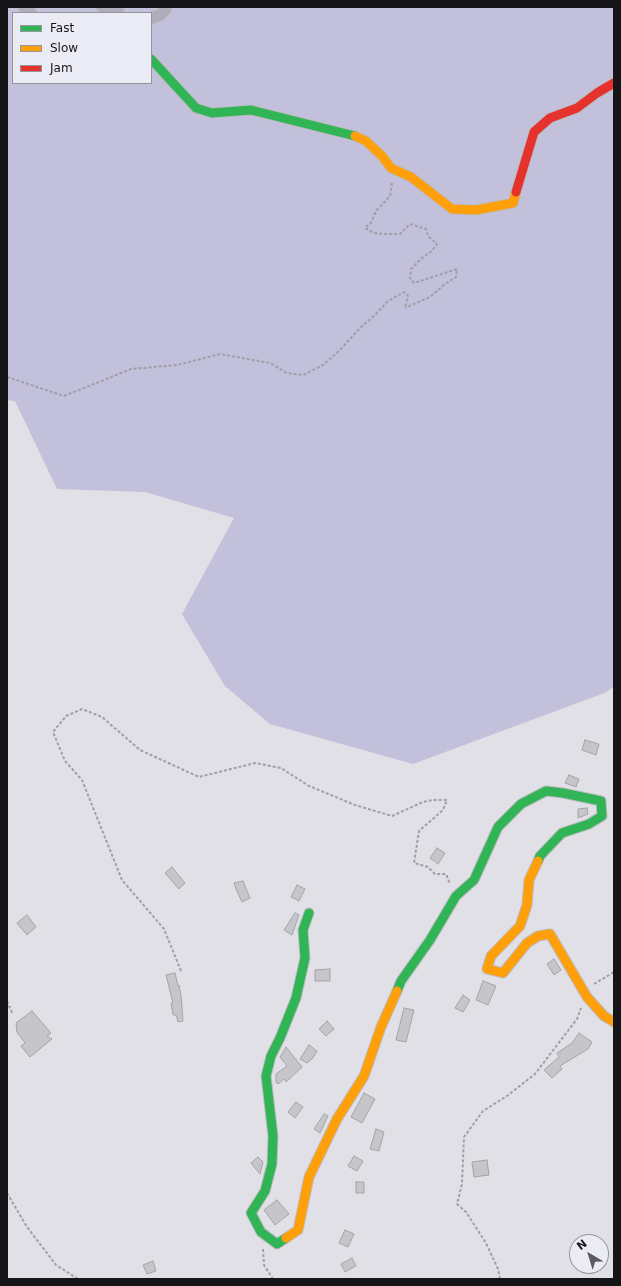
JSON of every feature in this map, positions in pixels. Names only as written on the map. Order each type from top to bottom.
[{"type":"street","points":[[102,7],[117,12]]},
{"type":"street","points":[[152,18],[160,15],[166,7]]},
{"type":"street","points":[[152,60],[196,108],[212,113],[251,110],[350,134],[366,141],[382,156],[391,168],[411,177],[452,209],[476,210],[513,204],[534,132],[550,118],[577,108],[597,92],[614,83]]},
{"type":"street","points":[[309,913],[303,930],[305,958],[296,998],[271,1056],[266,1076],[273,1136],[272,1164],[265,1191],[251,1213],[261,1232],[277,1244],[298,1230],[309,1177],[337,1119],[364,1076],[380,1027],[401,981],[430,940],[456,896],[474,880],[498,827],[521,804],[546,791],[601,801],[602,816],[589,824],[562,833],[540,856],[529,880],[527,906],[520,926],[501,948],[491,956],[487,970],[502,973],[527,943],[538,936],[550,934],[587,996],[604,1016],[614,1022]]},
{"type":"path","points":[[7,377],[64,396],[131,369],[177,365],[220,354],[270,363],[287,373],[303,375],[323,365],[339,351],[388,301],[404,292],[408,296],[405,308],[430,297],[456,277],[458,268],[414,283],[410,278],[411,269],[423,257],[432,251],[437,244],[428,236],[426,229],[410,224],[400,234],[387,234],[374,233],[365,228],[371,223],[376,211],[390,196],[392,180],[391,168]]},
{"type":"path","points":[[181,971],[164,929],[122,880],[82,780],[65,761],[53,732],[66,716],[82,709],[102,717],[140,750],[199,777],[255,763],[281,768],[310,786],[355,805],[392,816],[423,802],[446,800],[442,810],[419,831],[414,864],[428,866],[435,874],[446,874],[456,896]]},
{"type":"path","points":[[579,981],[590,987],[614,972]]},
{"type":"path","points":[[7,1001],[12,1013]]},
{"type":"path","points":[[500,1279],[498,1269],[486,1242],[466,1212],[457,1204],[462,1184],[464,1137],[483,1111],[507,1096],[535,1074],[577,1019],[581,1007]]},
{"type":"path","points":[[7,1193],[27,1226],[56,1265],[78,1279]]},
{"type":"path","points":[[261,1232],[264,1265],[273,1279]]},
{"type":"path","points":[[298,1279],[317,1279]]},
{"type":"shaded area","points":[[7,7],[614,7],[614,686],[607,692],[413,764],[270,724],[225,686],[182,614],[234,518],[145,492],[57,489],[15,401],[7,400]]},
{"type":"building","points":[[585,740],[599,744],[596,755],[582,750]]},
{"type":"building","points":[[569,775],[579,779],[576,787],[565,783]]},
{"type":"building","points":[[587,808],[588,814],[578,818],[578,809]]},
{"type":"building","points":[[437,848],[445,853],[438,864],[430,858]]},
{"type":"building","points":[[172,867],[185,883],[179,889],[165,873]]},
{"type":"building","points":[[243,881],[250,898],[242,902],[234,883]]},
{"type":"building","points":[[297,885],[305,889],[299,901],[291,897]]},
{"type":"building","points":[[295,913],[299,915],[292,935],[284,930]]},
{"type":"building","points":[[27,915],[36,927],[27,935],[17,923]]},
{"type":"building","points":[[554,959],[561,970],[554,975],[547,964]]},
{"type":"building","points":[[330,969],[330,981],[315,981],[315,970]]},
{"type":"building","points":[[175,973],[181,995],[183,1021],[178,1022],[176,1015],[173,1015],[171,1003],[173,1003],[166,975]]},
{"type":"building","points":[[483,981],[496,986],[488,1005],[476,1000]]},
{"type":"building","points":[[463,995],[470,1000],[463,1012],[455,1008]]},
{"type":"building","points":[[404,1008],[414,1010],[406,1042],[396,1040]]},
{"type":"building","points":[[32,1011],[51,1033],[47,1036],[52,1039],[30,1057],[21,1046],[25,1043],[17,1032],[16,1023]]},
{"type":"building","points":[[327,1021],[334,1029],[326,1036],[319,1029]]},
{"type":"building","points":[[579,1033],[592,1042],[588,1049],[560,1066],[562,1069],[552,1078],[544,1070],[559,1057],[557,1053],[572,1043]]},
{"type":"building","points":[[309,1045],[317,1051],[313,1058],[307,1063],[300,1059]]},
{"type":"building","points":[[286,1047],[302,1067],[286,1082],[284,1079],[278,1084],[276,1082],[276,1074],[287,1066],[280,1057]]},
{"type":"building","points":[[364,1093],[375,1099],[362,1123],[351,1117]]},
{"type":"building","points":[[296,1102],[303,1107],[295,1118],[288,1112]]},
{"type":"building","points":[[324,1114],[328,1116],[320,1133],[314,1129]]},
{"type":"building","points":[[376,1129],[384,1132],[379,1151],[370,1149]]},
{"type":"building","points":[[354,1156],[363,1161],[357,1171],[348,1166]]},
{"type":"building","points":[[258,1157],[263,1162],[260,1174],[251,1163]]},
{"type":"building","points":[[487,1160],[489,1175],[474,1177],[472,1162]]},
{"type":"building","points":[[356,1182],[364,1182],[364,1193],[356,1193]]},
{"type":"building","points":[[277,1200],[289,1214],[275,1225],[264,1210]]},
{"type":"building","points":[[345,1230],[354,1234],[348,1247],[339,1243]]},
{"type":"building","points":[[352,1258],[356,1266],[345,1272],[341,1264]]},
{"type":"building","points":[[153,1261],[156,1271],[147,1274],[143,1265]]},
{"type":"traffic: fast","points":[[152,60],[196,108],[212,113],[251,110],[355,136]]},
{"type":"traffic: fast","points":[[397,991],[401,981],[430,940],[456,896],[474,880],[498,827],[521,804],[546,791],[601,801],[602,816],[589,824],[562,833],[540,856],[538,861]]},
{"type":"traffic: fast","points":[[286,1238],[277,1244],[261,1232],[251,1213],[265,1191],[272,1164],[273,1136],[266,1076],[271,1056],[296,998],[305,958],[303,930],[309,913]]},
{"type":"traffic: slow","points":[[355,136],[366,141],[382,156],[391,168],[411,177],[452,209],[476,210],[513,203],[516,192]]},
{"type":"traffic: slow","points":[[538,861],[529,880],[527,905],[520,926],[491,956],[487,969],[503,973],[527,943],[538,936],[550,934],[587,997],[604,1016],[614,1022]]},
{"type":"traffic: slow","points":[[286,1238],[298,1230],[309,1177],[337,1119],[364,1076],[381,1027],[397,991]]},
{"type":"traffic: jam","points":[[516,192],[534,132],[550,118],[577,108],[597,93],[614,83]]}]
